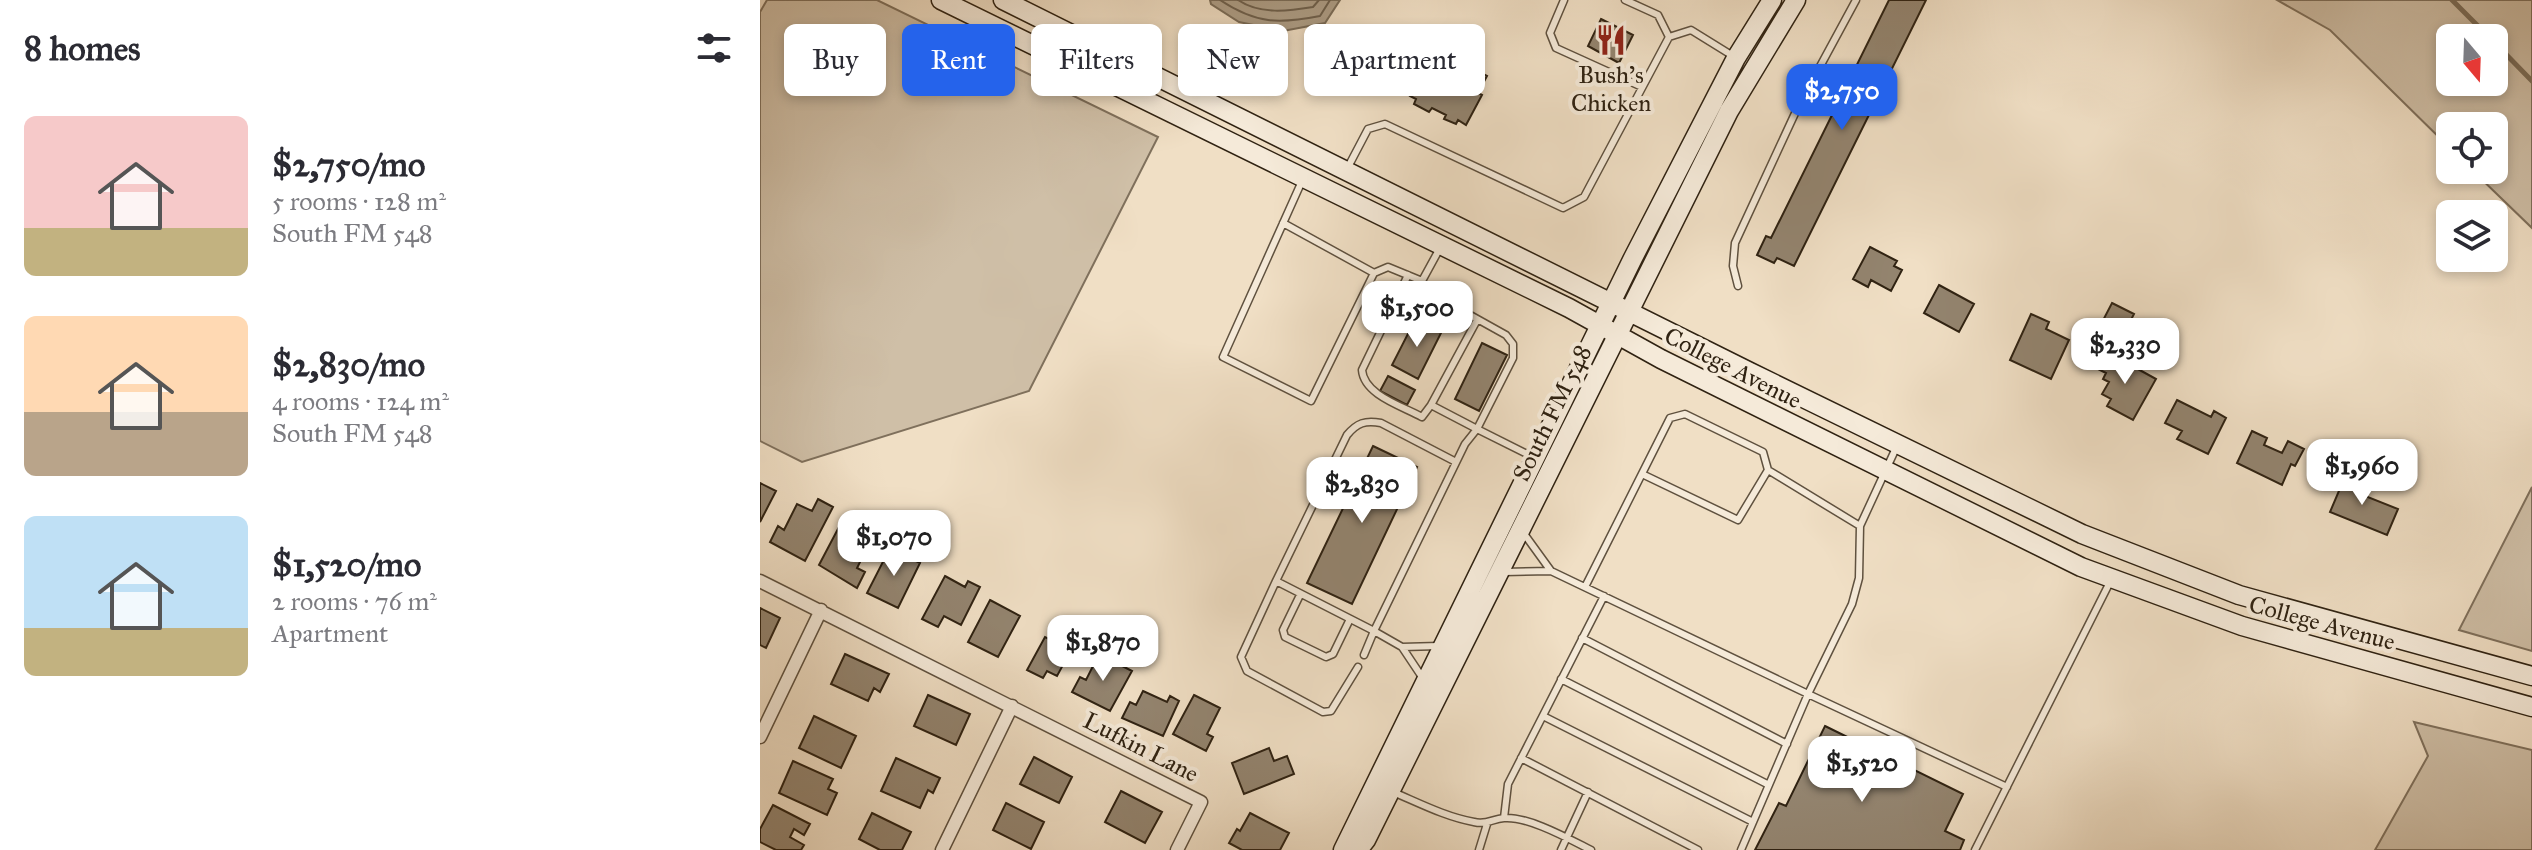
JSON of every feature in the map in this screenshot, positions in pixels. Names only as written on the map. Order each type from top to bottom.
[{"type":"main road","name":"College Avenue","points":[[1003,0],[1629,313],[2121,551],[2239,595],[2524,673]]},
{"type":"main road","name":"South FM 548","points":[[1358,850],[1366,840],[1383,787],[1441,646],[1610,303],[1736,58],[1772,0]]},
{"type":"main road","name":"South FM 548","points":[[1343,850],[1383,787],[1500,572],[1729,111],[1796,0]]},
{"type":"main road","name":"College Avenue","points":[[947,1],[1442,245],[2081,567],[2242,626],[2532,707]]},
{"type":"main road","points":[[2443,682],[2451,654]]},
{"type":"street","name":"Lufkin Lane","points":[[760,581],[1201,802],[1177,850]]},
{"type":"street","points":[[760,737],[821,610]]},
{"type":"street","points":[[942,850],[1012,706]]},
{"type":"lane","points":[[1625,0],[1658,15],[1669,37]]},
{"type":"lane","points":[[1738,286],[1733,266],[1735,243],[1797,109],[1856,0]]},
{"type":"lane","points":[[1563,1],[1550,33],[1556,48],[1642,87]]},
{"type":"lane","points":[[1346,170],[1368,129],[1385,124],[1563,208],[1584,197],[1669,37],[1691,30],[1736,58]]},
{"type":"lane","points":[[1304,178],[1223,357],[1311,401],[1374,273],[1388,267],[1422,281],[1432,296],[1506,335],[1513,344],[1513,358],[1477,429],[1465,444],[1364,655]]},
{"type":"lane","points":[[1283,223],[1374,273]]},
{"type":"lane","points":[[1422,281],[1442,245]]},
{"type":"lane","points":[[1408,275],[1362,370],[1363,380],[1374,391],[1422,417],[1477,320]]},
{"type":"lane","points":[[1431,405],[1552,468]]},
{"type":"lane","points":[[1585,587],[1670,418],[1685,414],[1763,452],[1768,470],[1860,526]]},
{"type":"lane","points":[[1358,667],[1331,711],[1323,712],[1247,671],[1241,657],[1347,435],[1355,425],[1368,421],[1381,423],[1456,462]]},
{"type":"lane","points":[[1741,850],[1808,694],[1852,604],[1859,578],[1860,526],[1898,445]]},
{"type":"lane","points":[[1642,474],[1738,520],[1768,470]]},
{"type":"lane","points":[[1521,530],[1551,571]]},
{"type":"lane","points":[[1500,572],[1551,571],[2007,787]]},
{"type":"lane","points":[[1975,850],[2111,579]]},
{"type":"lane","points":[[1276,581],[1402,647],[1425,681]]},
{"type":"lane","points":[[1300,595],[1283,630],[1285,637],[1326,657],[1333,654],[1350,619]]},
{"type":"lane","points":[[1504,818],[1508,784],[1604,596]]},
{"type":"lane","points":[[1582,638],[1787,744]]},
{"type":"lane","points":[[1402,647],[1441,646]]},
{"type":"lane","points":[[1561,679],[1769,785]]},
{"type":"lane","points":[[1543,716],[1753,822]]},
{"type":"lane","points":[[1521,758],[1698,850]]},
{"type":"lane","points":[[1383,787],[1451,816],[1487,824],[1504,818],[1544,827],[1591,850]]},
{"type":"lane","points":[[1561,850],[1588,792]]},
{"type":"lane","points":[[1480,850],[1487,824]]},
{"type":"shaded area","points":[[767,0],[877,0],[926,24],[902,24],[902,96],[1015,96],[1015,67],[1031,75],[1031,96],[1074,96],[1158,137],[1029,391],[802,462],[760,441],[760,12]]},
{"type":"shaded area","points":[[2277,0],[2532,0],[2532,228],[2508,205],[2508,200],[2503,200],[2486,184],[2508,184],[2508,112],[2436,112],[2436,134],[2330,30]]},
{"type":"shaded area","points":[[2532,487],[2532,651],[2459,630]]},
{"type":"shaded area","points":[[2414,722],[2532,750],[2532,850],[2375,850],[2428,756]]},
{"type":"water","points":[[1210,0],[1340,0],[1325,23],[1304,24],[1304,27],[1288,30],[1288,24],[1239,22],[1211,4]]},
{"type":"building","points":[[1889,0],[1926,0],[1794,266],[1777,258],[1774,263],[1757,255],[1766,236],[1771,238]]},
{"type":"building","name":"Bush's Chicken","points":[[1601,19],[1633,35],[1619,63],[1588,46]]},
{"type":"building","points":[[1410,96],[1481,96],[1466,125],[1458,120],[1456,124],[1444,119],[1446,115],[1432,108],[1429,112],[1414,104],[1416,99]]},
{"type":"building","points":[[1870,247],[1897,261],[1894,266],[1902,270],[1891,291],[1871,280],[1868,287],[1853,279]]},
{"type":"building","points":[[1939,285],[1974,304],[1959,332],[1924,313]]},
{"type":"building","points":[[2112,303],[2134,314],[2120,341],[2098,330]]},
{"type":"building","points":[[2031,314],[2049,322],[2046,329],[2069,340],[2051,379],[2010,360]]},
{"type":"building","points":[[1415,320],[1441,333],[1418,379],[1392,365]]},
{"type":"building","points":[[1482,343],[1507,355],[1479,411],[1455,399]]},
{"type":"building","points":[[2107,352],[2156,379],[2133,420],[2107,406],[2111,399],[2102,394],[2109,382],[2103,379],[2106,373],[2098,369]]},
{"type":"building","points":[[1388,376],[1415,390],[1407,405],[1380,391]]},
{"type":"building","points":[[2177,400],[2211,417],[2214,411],[2226,418],[2208,454],[2177,439],[2182,431],[2165,423]]},
{"type":"building","points":[[2252,431],[2267,438],[2264,445],[2282,453],[2288,441],[2304,449],[2295,466],[2291,464],[2282,485],[2237,463]]},
{"type":"building","points":[[1373,446],[1417,467],[1352,604],[1307,583]]},
{"type":"building","points":[[2347,472],[2361,477],[2355,492],[2398,509],[2387,535],[2330,512]]},
{"type":"building","points":[[760,483],[776,491],[760,522]]},
{"type":"building","points":[[818,499],[833,507],[805,561],[770,542],[778,526],[784,530],[797,504],[812,511]]},
{"type":"building","points":[[840,525],[871,540],[857,568],[865,572],[857,588],[819,565]]},
{"type":"building","points":[[890,548],[920,563],[898,608],[867,593]]},
{"type":"building","points":[[945,576],[965,587],[968,581],[980,587],[961,625],[944,616],[938,627],[922,619]]},
{"type":"building","points":[[990,600],[1020,616],[998,657],[968,642]]},
{"type":"building","points":[[760,608],[780,618],[766,648],[760,645]]},
{"type":"building","points":[[1060,633],[1076,641],[1057,676],[1047,671],[1043,678],[1027,670],[1045,637],[1055,642]]},
{"type":"building","points":[[845,654],[889,674],[880,692],[874,688],[868,701],[831,684]]},
{"type":"building","points":[[1099,654],[1132,671],[1110,711],[1072,692],[1080,677],[1086,680]]},
{"type":"building","points":[[1143,691],[1167,702],[1170,696],[1179,701],[1163,736],[1122,718],[1130,702],[1136,705]]},
{"type":"building","points":[[928,695],[970,714],[956,745],[914,726]]},
{"type":"building","points":[[1194,695],[1220,708],[1207,734],[1213,737],[1206,751],[1173,734]]},
{"type":"building","points":[[814,716],[856,736],[841,768],[799,748]]},
{"type":"building","points":[[1825,726],[1963,794],[1945,831],[1964,840],[1960,850],[1755,850],[1779,803],[1786,806]]},
{"type":"building","points":[[1269,748],[1274,761],[1287,756],[1294,774],[1244,794],[1232,763]]},
{"type":"building","points":[[1034,757],[1072,777],[1059,803],[1020,784]]},
{"type":"building","points":[[896,758],[940,778],[933,793],[928,790],[920,808],[881,791]]},
{"type":"building","points":[[793,761],[833,779],[828,789],[837,793],[827,815],[779,793]]},
{"type":"building","points":[[1121,791],[1162,812],[1145,843],[1105,822]]},
{"type":"building","points":[[1006,803],[1044,822],[1031,849],[993,830]]},
{"type":"building","points":[[773,805],[810,824],[804,835],[794,829],[790,837],[804,845],[801,850],[776,850],[760,842],[760,829]]},
{"type":"building","points":[[872,813],[911,832],[902,850],[880,850],[859,839]]},
{"type":"building","points":[[1250,813],[1289,833],[1280,850],[1242,850],[1229,843]]},
{"type":"waterway","points":[[2452,0],[2476,24]]},
{"type":"waterway","points":[[2508,56],[2532,81]]},
{"type":"place","name":"Bush's Chicken","points":[[1611,40]]}]
